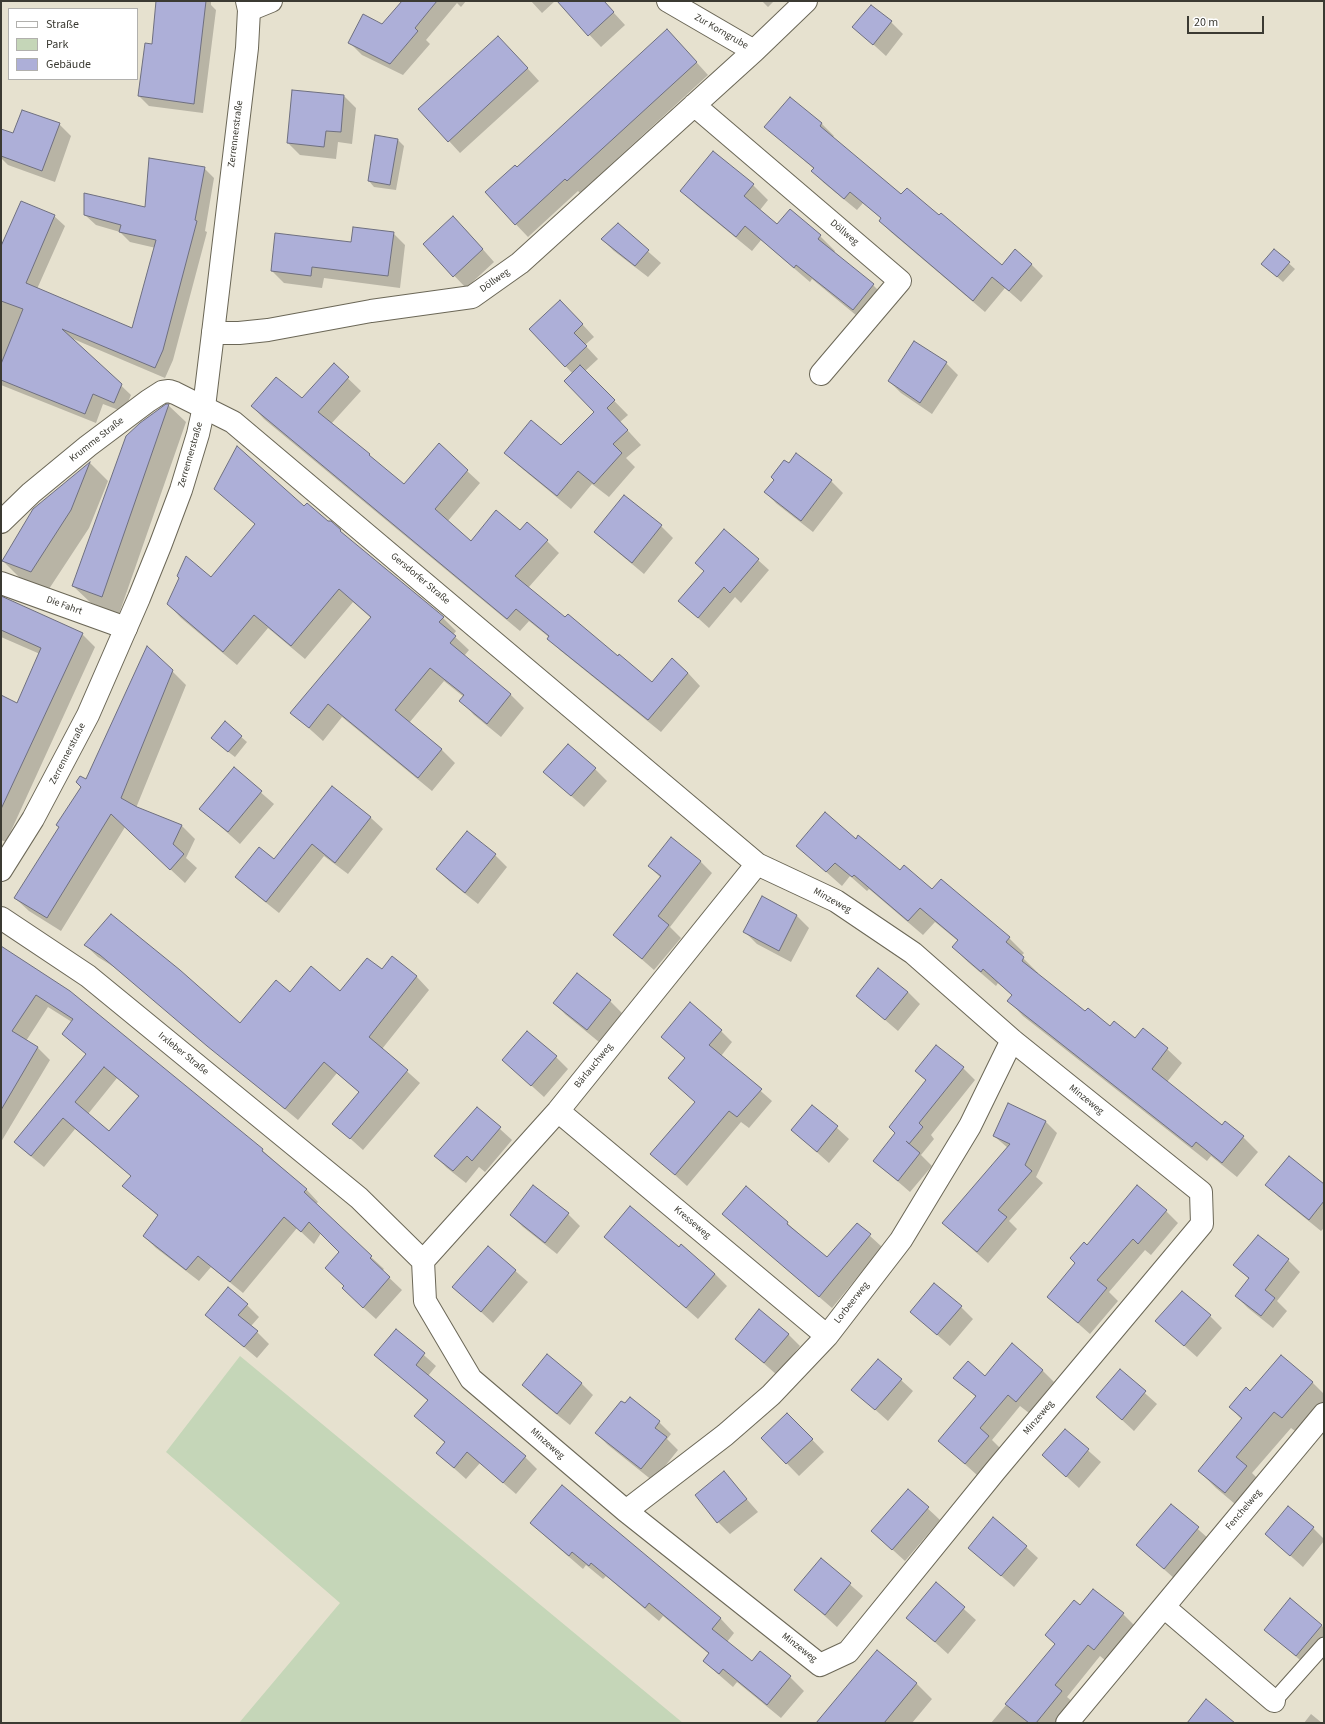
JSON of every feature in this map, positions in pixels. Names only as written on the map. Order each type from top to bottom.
[{"type":"street","points":[[248,6],[271,1]]},
{"type":"street","name":"Zur Korngrube","points":[[668,1],[754,51]]},
{"type":"street","name":"Döllweg","points":[[214,333],[239,333],[268,330],[371,311],[472,297],[520,263],[694,106],[806,1]]},
{"type":"street","name":"Zerrennerstraße","points":[[1,870],[33,820],[88,715],[126,628],[181,490],[198,434],[204,407],[214,333],[247,48],[248,6]]},
{"type":"street","name":"Döllweg","points":[[694,106],[900,281],[821,374]]},
{"type":"street","name":"Krumme Straße","points":[[1,522],[31,493],[88,446],[159,394],[172,392],[204,407]]},
{"type":"street","name":"Gersdorfer Straße","points":[[204,407],[233,422],[631,757]]},
{"type":"street","name":"Die Fahrt","points":[[1,584],[126,628]]},
{"type":"street","name":"Minzeweg","points":[[423,1261],[425,1300],[471,1379],[626,1512],[820,1665],[848,1652],[990,1477],[1202,1224],[1201,1192],[1012,1040],[913,953],[836,901],[757,864],[631,757]]},
{"type":"street","name":"Bärlauchweg","points":[[423,1261],[558,1111],[757,864]]},
{"type":"street","name":"Irxleber Straße","points":[[1,918],[88,976],[359,1198],[423,1261]]},
{"type":"street","name":"Lorbeerweg","points":[[626,1512],[725,1435],[771,1395],[827,1336],[901,1240],[970,1126],[1012,1040]]},
{"type":"street","name":"Kresseweg","points":[[558,1111],[827,1336]]},
{"type":"street","name":"Fenchelweg","points":[[1067,1723],[1324,1414]]},
{"type":"street","points":[[1164,1607],[1274,1701]]},
{"type":"lane","points":[[1274,1701],[1324,1646]]},
{"type":"green space","points":[[240,1356],[683,1723],[239,1723],[340,1603],[166,1452]]},
{"type":"building","points":[[156,1],[206,1],[194,104],[138,96],[145,43],[152,44]]},
{"type":"building","points":[[402,1],[437,1],[415,28],[418,31],[390,64],[348,43],[363,14],[382,24]]},
{"type":"building","points":[[557,1],[604,1],[614,12],[588,36]]},
{"type":"building","points":[[871,5],[892,21],[873,45],[852,27]]},
{"type":"building","points":[[667,29],[697,62],[567,181],[565,179],[515,225],[485,192],[515,165],[517,167]]},
{"type":"building","points":[[498,36],[528,68],[448,142],[418,109]]},
{"type":"building","points":[[292,90],[344,95],[341,132],[326,131],[324,147],[287,143]]},
{"type":"building","points":[[790,97],[822,123],[820,126],[901,194],[907,188],[939,215],[941,213],[1002,265],[1015,249],[1032,264],[1009,291],[992,277],[973,301],[879,221],[881,218],[850,192],[844,199],[811,171],[814,168],[764,127]]},
{"type":"building","points":[[22,110],[60,123],[42,171],[1,156],[1,129],[13,133]]},
{"type":"building","points":[[375,135],[398,139],[390,185],[368,181]]},
{"type":"building","points":[[713,151],[754,184],[744,196],[777,224],[790,209],[821,235],[818,239],[874,284],[853,310],[796,265],[794,268],[745,226],[736,237],[680,191]]},
{"type":"building","points":[[149,158],[205,167],[195,220],[197,221],[163,350],[155,368],[62,329],[122,384],[114,403],[93,394],[85,414],[1,380],[1,364],[23,309],[1,301],[1,246],[21,201],[55,215],[26,283],[132,328],[156,240],[119,232],[121,225],[84,215],[84,193],[145,207]]},
{"type":"building","points":[[453,216],[483,249],[453,277],[423,244]]},
{"type":"building","points":[[618,223],[649,250],[635,266],[601,239]]},
{"type":"building","points":[[353,227],[394,232],[388,276],[312,267],[311,276],[271,271],[275,233],[351,242]]},
{"type":"building","points":[[1274,249],[1290,262],[1277,277],[1261,264]]},
{"type":"building","points":[[560,300],[583,324],[574,333],[587,346],[565,367],[529,329]]},
{"type":"building","points":[[914,341],[947,362],[920,403],[888,381]]},
{"type":"building","points":[[334,363],[349,377],[318,412],[404,484],[439,443],[468,470],[435,509],[471,541],[496,510],[520,530],[527,522],[548,540],[515,576],[565,617],[568,614],[652,682],[672,658],[688,673],[648,720],[547,639],[549,636],[516,609],[507,619],[251,406],[276,377],[302,398]]},
{"type":"building","points":[[580,365],[615,400],[607,408],[628,430],[613,444],[622,453],[594,484],[578,471],[557,496],[504,453],[531,420],[561,445],[594,412],[564,381]]},
{"type":"building","points":[[166,404],[169,404],[102,597],[72,586],[126,436],[140,423]]},
{"type":"building","points":[[237,446],[304,506],[307,503],[328,521],[331,521],[341,530],[340,531],[444,617],[439,622],[456,636],[450,643],[511,694],[487,724],[459,701],[464,695],[430,668],[395,710],[442,749],[418,778],[328,704],[309,728],[290,713],[371,617],[339,589],[291,646],[254,615],[223,652],[167,604],[179,578],[177,576],[186,556],[211,577],[255,524],[214,489]]},
{"type":"building","points":[[796,453],[832,480],[801,521],[764,492],[774,480],[771,477],[784,460],[789,463]]},
{"type":"building","points":[[90,462],[71,510],[31,572],[2,561],[33,509]]},
{"type":"building","points":[[624,495],[662,525],[632,563],[594,532]]},
{"type":"building","points":[[724,529],[759,559],[730,593],[724,587],[698,618],[678,601],[704,571],[695,563]]},
{"type":"building","points":[[1,596],[83,633],[1,809],[1,695],[17,703],[41,648],[1,630]]},
{"type":"building","points":[[147,646],[173,670],[121,798],[137,807],[182,825],[173,844],[184,854],[170,870],[111,814],[47,918],[14,898],[59,827],[56,825],[81,787],[76,782],[80,776],[86,779]]},
{"type":"building","points":[[225,721],[242,736],[228,752],[211,738]]},
{"type":"building","points":[[568,744],[596,768],[571,796],[543,772]]},
{"type":"building","points":[[234,767],[262,791],[228,832],[199,809]]},
{"type":"building","points":[[332,786],[371,817],[335,863],[312,844],[266,902],[235,877],[259,847],[274,859]]},
{"type":"building","points":[[825,812],[856,839],[858,835],[900,870],[904,865],[932,889],[941,879],[1010,937],[1006,942],[1024,957],[1022,961],[1085,1011],[1088,1008],[1110,1026],[1114,1021],[1135,1038],[1143,1028],[1168,1048],[1152,1069],[1222,1125],[1225,1121],[1244,1136],[1222,1163],[1196,1142],[1192,1147],[1007,1001],[1012,995],[983,969],[981,972],[952,947],[958,940],[920,908],[908,921],[854,875],[852,877],[835,863],[826,872],[796,846]]},
{"type":"building","points":[[467,831],[496,854],[465,893],[436,869]]},
{"type":"building","points":[[671,837],[701,861],[658,916],[669,925],[642,959],[613,935],[661,876],[648,866]]},
{"type":"building","points":[[762,896],[797,915],[779,951],[743,932]]},
{"type":"building","points":[[111,914],[180,970],[240,1023],[276,980],[290,992],[311,966],[340,991],[367,958],[382,969],[392,956],[417,976],[369,1037],[408,1070],[350,1139],[332,1124],[359,1092],[324,1062],[285,1109],[207,1046],[100,955],[84,945]]},
{"type":"building","points":[[1,946],[70,991],[263,1149],[262,1151],[307,1189],[304,1192],[372,1256],[370,1258],[390,1277],[363,1308],[342,1288],[344,1286],[325,1268],[339,1252],[309,1222],[301,1232],[284,1217],[230,1282],[198,1256],[186,1270],[143,1236],[158,1215],[122,1186],[131,1176],[63,1118],[31,1156],[14,1142],[86,1054],[62,1034],[73,1019],[36,995],[12,1031],[38,1047],[1,1110]],"holes":[[[104,1067],[139,1096],[109,1131],[75,1102]]]},
{"type":"building","points":[[878,968],[908,992],[885,1020],[856,996]]},
{"type":"building","points":[[577,973],[611,1000],[587,1030],[553,1003]]},
{"type":"building","points":[[690,1002],[722,1030],[709,1045],[762,1089],[737,1117],[729,1111],[675,1175],[650,1154],[695,1102],[668,1078],[685,1058],[661,1037]]},
{"type":"building","points":[[527,1031],[557,1056],[531,1086],[502,1060]]},
{"type":"building","points":[[936,1045],[964,1067],[919,1123],[923,1127],[909,1144],[920,1153],[898,1181],[873,1161],[895,1133],[889,1127],[926,1080],[915,1071]]},
{"type":"building","points":[[1008,1103],[1046,1121],[1025,1165],[1032,1171],[998,1210],[1007,1217],[977,1252],[942,1223],[1010,1144],[993,1136]]},
{"type":"building","points":[[812,1105],[838,1126],[817,1152],[791,1130]]},
{"type":"building","points":[[477,1107],[501,1127],[472,1161],[467,1156],[453,1171],[434,1156]]},
{"type":"building","points":[[1289,1156],[1324,1184],[1324,1201],[1309,1220],[1265,1185]]},
{"type":"building","points":[[533,1185],[569,1213],[545,1243],[510,1215]]},
{"type":"building","points":[[1137,1185],[1167,1210],[1138,1244],[1133,1239],[1097,1280],[1107,1288],[1078,1323],[1047,1297],[1075,1263],[1070,1258],[1084,1242],[1087,1245]]},
{"type":"building","points":[[746,1186],[788,1222],[787,1224],[827,1257],[857,1223],[871,1234],[819,1297],[722,1214]]},
{"type":"building","points":[[630,1206],[679,1247],[681,1244],[715,1274],[686,1308],[604,1237]]},
{"type":"building","points":[[1258,1235],[1289,1259],[1265,1290],[1275,1298],[1261,1316],[1235,1296],[1249,1278],[1233,1265]]},
{"type":"building","points":[[488,1246],[516,1270],[481,1312],[452,1287]]},
{"type":"building","points":[[934,1283],[962,1306],[937,1335],[910,1312]]},
{"type":"building","points":[[228,1287],[248,1304],[238,1315],[258,1331],[244,1347],[205,1315]]},
{"type":"building","points":[[1182,1291],[1211,1315],[1184,1346],[1155,1321]]},
{"type":"building","points":[[759,1309],[789,1334],[764,1363],[735,1339]]},
{"type":"building","points":[[396,1329],[425,1353],[416,1365],[526,1456],[503,1483],[467,1452],[454,1468],[436,1453],[445,1442],[414,1416],[428,1400],[374,1355]]},
{"type":"building","points":[[1012,1343],[1043,1370],[1016,1402],[1008,1395],[980,1428],[989,1436],[965,1464],[938,1441],[976,1396],[953,1378],[968,1361],[985,1376]]},
{"type":"building","points":[[547,1354],[582,1383],[557,1414],[522,1385]]},
{"type":"building","points":[[1281,1355],[1313,1382],[1282,1418],[1274,1412],[1236,1457],[1247,1466],[1225,1493],[1198,1471],[1242,1418],[1229,1407],[1246,1387],[1250,1391]]},
{"type":"building","points":[[878,1359],[902,1379],[875,1410],[851,1390]]},
{"type":"building","points":[[1120,1369],[1146,1391],[1122,1420],[1096,1397]]},
{"type":"building","points":[[630,1397],[660,1421],[655,1428],[667,1437],[641,1469],[595,1433],[621,1401],[625,1403]]},
{"type":"building","points":[[787,1413],[813,1439],[786,1464],[761,1438]]},
{"type":"building","points":[[1065,1429],[1089,1449],[1066,1477],[1042,1455]]},
{"type":"building","points":[[724,1471],[747,1499],[717,1523],[695,1495]]},
{"type":"building","points":[[562,1485],[721,1618],[712,1629],[752,1661],[760,1651],[791,1676],[767,1705],[723,1669],[719,1674],[703,1661],[709,1653],[649,1603],[645,1608],[591,1563],[589,1566],[572,1552],[569,1556],[530,1523]]},
{"type":"building","points":[[908,1489],[929,1507],[892,1550],[871,1531]]},
{"type":"building","points":[[1171,1504],[1199,1527],[1164,1569],[1136,1545]]},
{"type":"building","points":[[1288,1506],[1314,1527],[1290,1556],[1265,1534]]},
{"type":"building","points":[[993,1517],[1027,1546],[1001,1576],[968,1548]]},
{"type":"building","points":[[821,1558],[851,1583],[825,1615],[794,1590]]},
{"type":"building","points":[[936,1582],[965,1607],[935,1642],[906,1618]]},
{"type":"building","points":[[1093,1589],[1124,1613],[1094,1650],[1088,1645],[1055,1685],[1062,1691],[1036,1723],[1029,1723],[1005,1704],[1055,1644],[1045,1635],[1074,1600],[1080,1605]]},
{"type":"building","points":[[1290,1598],[1322,1625],[1296,1656],[1264,1630]]},
{"type":"building","points":[[877,1650],[917,1683],[884,1723],[816,1723]]},
{"type":"building","points":[[1206,1699],[1235,1723],[1187,1723]]}]
